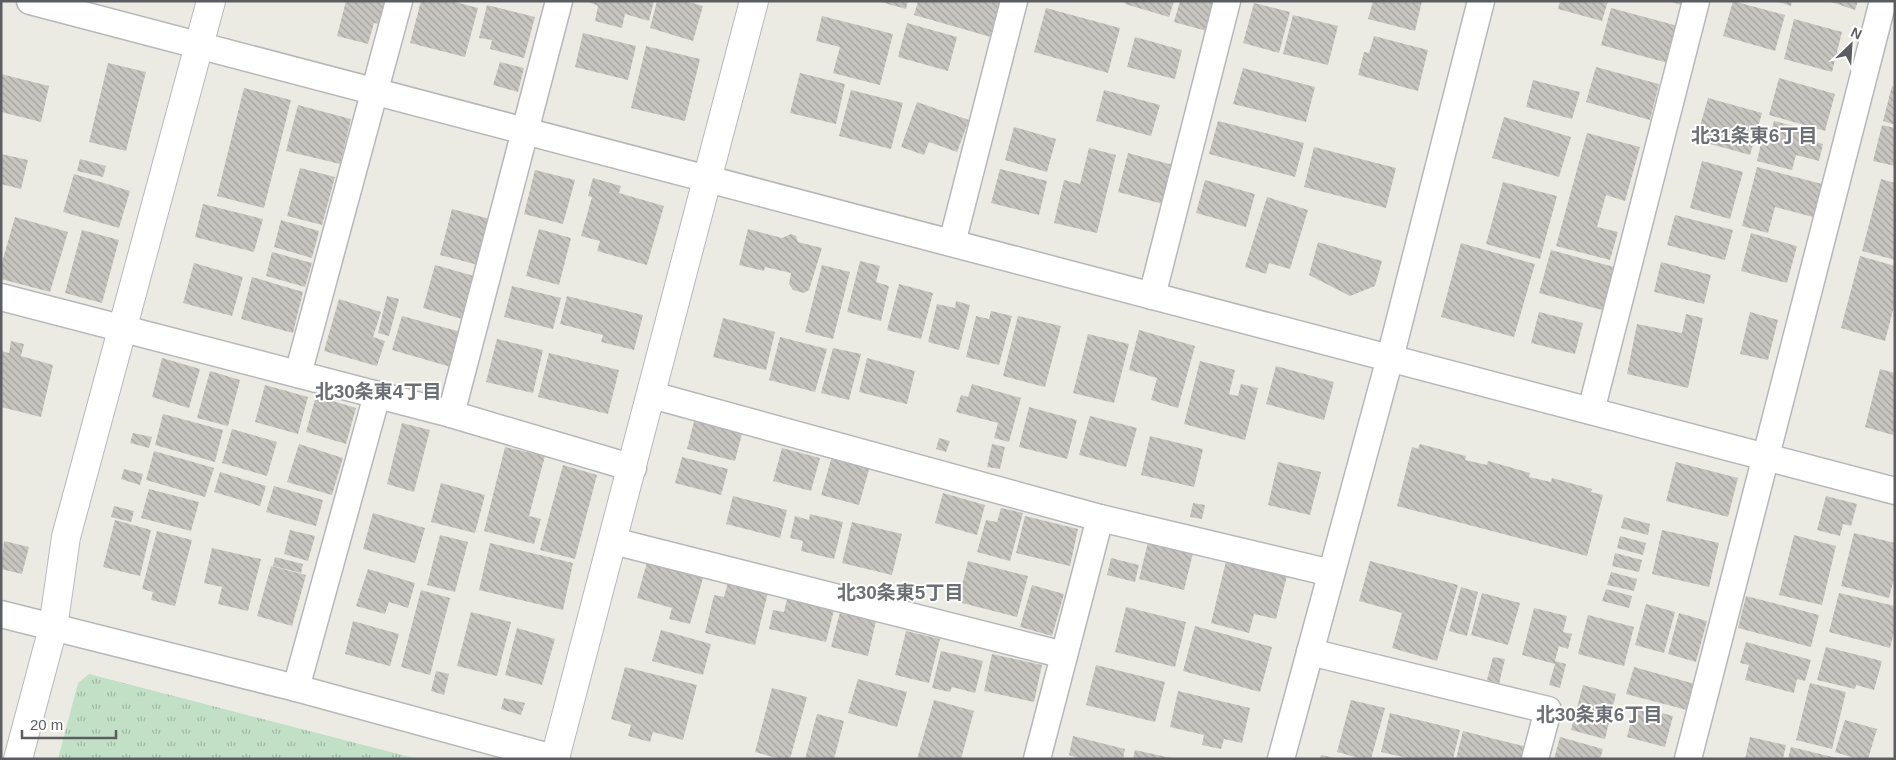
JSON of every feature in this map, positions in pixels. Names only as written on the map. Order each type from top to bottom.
[{"type":"street","points":[[30,1],[1895,490]]},
{"type":"street","points":[[18,759],[53,628],[66,537],[211,1]]},
{"type":"street","points":[[298,374],[399,1]]},
{"type":"street","points":[[451,414],[524,131],[560,1]]},
{"type":"street","points":[[1,614],[296,688],[556,758],[754,1]]},
{"type":"street","points":[[952,243],[1014,1]]},
{"type":"street","points":[[1152,296],[1227,1]]},
{"type":"street","points":[[1281,759],[1390,358],[1481,1]]},
{"type":"street","points":[[1591,411],[1696,1]]},
{"type":"street","points":[[1688,759],[1883,1]]},
{"type":"street","points":[[1,297],[451,414],[633,468]]},
{"type":"street","points":[[296,688],[377,395]]},
{"type":"street","points":[[652,396],[1100,518],[1330,574]]},
{"type":"street","points":[[1037,759],[1100,518]]},
{"type":"street","points":[[613,541],[1064,655]]},
{"type":"street","points":[[1310,652],[1548,710],[1535,759]]},
{"type":"green space","points":[[89,674],[418,759],[58,759],[78,683]]},
{"type":"building","points":[[346,1],[386,1],[380,24],[374,23],[368,44],[337,36]]},
{"type":"building","points":[[421,1],[451,1],[478,8],[465,57],[410,43]]},
{"type":"building","points":[[587,1],[654,1],[649,21],[625,14],[622,28],[595,21],[598,6]]},
{"type":"building","points":[[657,1],[685,1],[703,6],[693,41],[650,28]]},
{"type":"building","points":[[877,1],[908,1],[906,9]]},
{"type":"building","points":[[918,1],[1000,1],[991,37],[914,15]]},
{"type":"building","points":[[1125,1],[1174,1],[1169,17],[1125,4]]},
{"type":"building","points":[[1180,1],[1218,1],[1210,32],[1174,22]]},
{"type":"building","points":[[1373,1],[1422,1],[1415,31],[1368,19]]},
{"type":"building","points":[[1560,1],[1608,1],[1602,21],[1558,9]]},
{"type":"building","points":[[1669,1],[1685,1],[1684,6]]},
{"type":"building","points":[[1733,1],[1785,15],[1775,51],[1723,36]]},
{"type":"building","points":[[1776,1],[1792,1],[1791,6]]},
{"type":"building","points":[[1828,1],[1858,1],[1855,10]]},
{"type":"building","points":[[1254,3],[1290,12],[1279,53],[1243,43]]},
{"type":"building","points":[[487,5],[535,17],[524,58],[490,49],[492,40],[479,38]]},
{"type":"building","points":[[1046,8],[1120,28],[1108,73],[1034,52]]},
{"type":"building","points":[[1611,8],[1678,26],[1668,63],[1601,45]]},
{"type":"building","points":[[1293,15],[1338,26],[1328,65],[1283,54]]},
{"type":"building","points":[[822,16],[893,34],[880,85],[833,73],[840,47],[816,41]]},
{"type":"building","points":[[1794,19],[1842,32],[1832,72],[1784,59]]},
{"type":"building","points":[[907,23],[957,37],[948,71],[898,57]]},
{"type":"building","points":[[583,33],[636,46],[628,80],[575,67]]},
{"type":"building","points":[[1374,36],[1428,50],[1418,91],[1358,75],[1364,52],[1369,53]]},
{"type":"building","points":[[1135,37],[1182,50],[1175,79],[1127,67]]},
{"type":"building","points":[[646,46],[700,59],[685,121],[631,108]]},
{"type":"building","points":[[500,62],[524,68],[518,92],[493,85]]},
{"type":"building","points":[[108,63],[146,72],[126,151],[89,142]]},
{"type":"building","points":[[1596,67],[1659,84],[1650,120],[1586,102]]},
{"type":"building","points":[[1243,68],[1315,87],[1306,122],[1233,104]]},
{"type":"building","points":[[800,73],[845,84],[836,124],[790,113]]},
{"type":"building","points":[[1,74],[49,86],[41,122],[1,112]]},
{"type":"building","points":[[1779,78],[1835,94],[1825,131],[1769,115]]},
{"type":"building","points":[[1533,80],[1580,92],[1572,119],[1526,107]]},
{"type":"building","points":[[1892,86],[1895,87],[1895,125],[1883,121]]},
{"type":"building","points":[[244,88],[291,100],[264,208],[217,196]]},
{"type":"building","points":[[851,90],[903,103],[891,149],[839,136]]},
{"type":"building","points":[[1104,90],[1160,105],[1151,136],[1096,121]]},
{"type":"building","points":[[1708,98],[1762,113],[1750,155],[1696,140]]},
{"type":"building","points":[[917,102],[969,120],[957,152],[929,142],[924,155],[901,147]]},
{"type":"building","points":[[298,105],[351,119],[340,164],[286,151]]},
{"type":"building","points":[[1504,117],[1571,137],[1559,177],[1492,158]]},
{"type":"building","points":[[1218,121],[1304,143],[1295,177],[1209,154]]},
{"type":"building","points":[[1774,121],[1805,129],[1803,138],[1823,144],[1819,161],[1796,155],[1792,170],[1757,161],[1762,139],[1769,141]]},
{"type":"building","points":[[1882,125],[1895,128],[1895,166],[1873,161]]},
{"type":"building","points":[[1014,127],[1056,139],[1047,172],[1005,160]]},
{"type":"building","points":[[1587,133],[1640,147],[1625,201],[1606,195],[1597,227],[1618,232],[1610,260],[1556,246]]},
{"type":"building","points":[[1314,147],[1396,168],[1386,208],[1304,187]]},
{"type":"building","points":[[1089,148],[1116,155],[1097,233],[1054,223],[1064,180],[1080,184]]},
{"type":"building","points":[[1128,153],[1173,165],[1163,204],[1118,192]]},
{"type":"building","points":[[1,154],[28,160],[21,189],[1,184]]},
{"type":"building","points":[[80,159],[106,166],[103,177],[77,171]]},
{"type":"building","points":[[1702,161],[1743,172],[1730,219],[1690,208]]},
{"type":"building","points":[[1757,167],[1822,184],[1813,217],[1775,207],[1768,233],[1742,226]]},
{"type":"building","points":[[300,168],[335,177],[322,225],[287,216]]},
{"type":"building","points":[[1000,169],[1047,181],[1039,215],[991,203]]},
{"type":"building","points":[[535,170],[575,180],[563,224],[524,214]]},
{"type":"building","points":[[74,174],[130,191],[119,228],[63,212]]},
{"type":"building","points":[[593,178],[621,186],[619,193],[664,206],[647,265],[597,251],[600,241],[581,236],[592,197],[588,196]]},
{"type":"building","points":[[1881,179],[1895,183],[1895,260],[1862,251]]},
{"type":"building","points":[[1205,180],[1255,194],[1246,227],[1196,213]]},
{"type":"building","points":[[1503,182],[1557,196],[1540,259],[1486,244]]},
{"type":"building","points":[[1267,197],[1308,210],[1290,269],[1269,263],[1266,274],[1245,267]]},
{"type":"building","points":[[203,204],[263,219],[254,252],[195,237]]},
{"type":"building","points":[[452,209],[490,219],[478,265],[440,255]]},
{"type":"building","points":[[1675,215],[1733,230],[1725,260],[1667,245]]},
{"type":"building","points":[[15,217],[68,232],[50,292],[1,279],[1,266]]},
{"type":"building","points":[[281,220],[319,231],[312,258],[274,247]]},
{"type":"building","points":[[539,229],[571,238],[559,285],[526,276]]},
{"type":"building","points":[[748,229],[782,238],[791,234],[796,236],[798,242],[822,248],[809,290],[804,293],[793,290],[789,284],[791,273],[765,267],[764,271],[739,265]]},
{"type":"building","points":[[82,230],[119,240],[102,303],[65,293]]},
{"type":"building","points":[[1751,233],[1797,246],[1787,283],[1741,271]]},
{"type":"building","points":[[1318,242],[1382,261],[1375,286],[1350,296],[1309,275]]},
{"type":"building","points":[[1461,243],[1535,264],[1514,337],[1441,317]]},
{"type":"building","points":[[1551,250],[1614,267],[1602,310],[1539,293]]},
{"type":"building","points":[[272,252],[312,263],[305,287],[266,276]]},
{"type":"building","points":[[1860,256],[1895,266],[1895,303],[1885,341],[1841,328]]},
{"type":"building","points":[[860,261],[880,266],[876,282],[889,286],[881,321],[847,312]]},
{"type":"building","points":[[1661,262],[1711,275],[1704,304],[1654,292]]},
{"type":"building","points":[[194,263],[243,277],[232,316],[183,303]]},
{"type":"building","points":[[435,265],[474,276],[462,319],[423,308]]},
{"type":"building","points":[[822,265],[850,272],[833,339],[805,332]]},
{"type":"building","points":[[252,277],[303,292],[293,333],[241,319]]},
{"type":"building","points":[[899,284],[933,293],[921,339],[887,330]]},
{"type":"building","points":[[512,286],[561,298],[553,329],[504,317]]},
{"type":"building","points":[[387,296],[399,299],[389,336],[378,333]]},
{"type":"building","points":[[567,296],[643,315],[634,350],[601,342],[603,335],[560,324]]},
{"type":"building","points":[[339,299],[381,312],[373,337],[385,341],[377,366],[324,351]]},
{"type":"building","points":[[956,301],[970,305],[959,350],[928,342],[937,304],[955,308]]},
{"type":"building","points":[[991,311],[1012,316],[999,365],[966,357],[976,316],[989,319]]},
{"type":"building","points":[[1539,312],[1583,323],[1575,354],[1531,343]]},
{"type":"building","points":[[1750,312],[1778,320],[1768,360],[1740,354]]},
{"type":"building","points":[[1686,314],[1703,318],[1688,388],[1627,374],[1637,324],[1682,333]]},
{"type":"building","points":[[402,316],[461,332],[451,367],[392,350]]},
{"type":"building","points":[[1018,316],[1061,326],[1045,387],[1003,376]]},
{"type":"building","points":[[723,318],[775,332],[766,370],[713,357]]},
{"type":"building","points":[[1139,330],[1195,346],[1178,408],[1151,400],[1157,378],[1129,370]]},
{"type":"building","points":[[1088,334],[1129,344],[1114,403],[1073,393]]},
{"type":"building","points":[[780,337],[827,349],[815,392],[769,380]]},
{"type":"building","points":[[497,339],[543,350],[533,393],[486,382]]},
{"type":"building","points":[[11,341],[24,344],[21,356],[53,365],[41,417],[1,407],[1,351],[9,353]]},
{"type":"building","points":[[833,348],[861,354],[849,400],[821,393]]},
{"type":"building","points":[[549,353],[619,370],[608,414],[538,397]]},
{"type":"building","points":[[162,358],[200,369],[189,408],[152,397]]},
{"type":"building","points":[[867,358],[915,371],[907,404],[859,392]]},
{"type":"building","points":[[1200,361],[1235,370],[1229,394],[1238,396],[1241,384],[1258,388],[1245,440],[1184,424]]},
{"type":"building","points":[[1276,366],[1334,382],[1324,420],[1266,404]]},
{"type":"building","points":[[1880,369],[1895,373],[1895,426],[1893,435],[1865,427]]},
{"type":"building","points":[[210,371],[240,380],[228,426],[197,418]]},
{"type":"building","points":[[972,384],[1021,398],[1009,442],[994,438],[998,423],[956,412],[961,395],[968,397]]},
{"type":"building","points":[[265,385],[308,397],[298,434],[255,422]]},
{"type":"building","points":[[316,396],[356,408],[346,444],[306,432]]},
{"type":"building","points":[[1029,407],[1077,420],[1067,459],[1019,447]]},
{"type":"building","points":[[163,414],[223,430],[215,462],[155,445]]},
{"type":"building","points":[[1090,416],[1137,428],[1126,467],[1079,455]]},
{"type":"building","points":[[695,418],[743,430],[735,461],[687,449]]},
{"type":"building","points":[[402,423],[430,430],[414,492],[387,484]]},
{"type":"building","points":[[232,429],[277,442],[267,476],[222,463]]},
{"type":"building","points":[[133,433],[152,437],[149,448],[130,443]]},
{"type":"building","points":[[1150,436],[1203,449],[1194,487],[1141,475]]},
{"type":"building","points":[[939,438],[950,441],[946,452],[936,449]]},
{"type":"building","points":[[299,444],[343,458],[332,495],[287,482]]},
{"type":"building","points":[[992,444],[1005,447],[1000,469],[987,467]]},
{"type":"building","points":[[1420,444],[1466,456],[1465,460],[1487,465],[1488,461],[1530,473],[1529,477],[1551,482],[1552,478],[1592,489],[1591,492],[1603,495],[1587,556],[1397,506],[1412,447],[1418,449]]},
{"type":"building","points":[[505,447],[545,456],[529,516],[541,519],[534,544],[484,531]]},
{"type":"building","points":[[782,448],[820,458],[811,491],[773,481]]},
{"type":"building","points":[[154,451],[214,468],[205,497],[146,480]]},
{"type":"building","points":[[832,456],[870,466],[859,505],[821,495]]},
{"type":"building","points":[[682,457],[728,469],[721,495],[675,483]]},
{"type":"building","points":[[1278,462],[1321,472],[1310,515],[1268,505]]},
{"type":"building","points":[[1676,462],[1738,478],[1728,517],[1666,501]]},
{"type":"building","points":[[563,465],[597,475],[575,559],[540,550]]},
{"type":"building","points":[[124,469],[143,474],[140,485],[121,479]]},
{"type":"building","points":[[220,472],[266,486],[260,506],[214,492]]},
{"type":"building","points":[[441,483],[485,495],[475,533],[431,522]]},
{"type":"building","points":[[274,486],[323,500],[316,526],[266,512]]},
{"type":"building","points":[[149,489],[199,502],[191,531],[141,518]]},
{"type":"building","points":[[943,493],[985,505],[977,535],[935,523]]},
{"type":"building","points":[[733,496],[787,510],[780,538],[726,524]]},
{"type":"building","points":[[1826,496],[1857,504],[1851,526],[1843,524],[1840,536],[1817,530]]},
{"type":"building","points":[[1193,503],[1205,505],[1202,519],[1190,517]]},
{"type":"building","points":[[114,506],[134,511],[131,522],[111,517]]},
{"type":"building","points":[[1001,508],[1023,513],[1010,561],[977,552],[986,520],[997,522]]},
{"type":"building","points":[[373,513],[425,528],[415,563],[363,549]]},
{"type":"building","points":[[810,514],[843,522],[834,559],[801,551],[803,541],[790,538],[795,516],[809,520]]},
{"type":"building","points":[[1025,516],[1078,529],[1070,566],[1016,553]]},
{"type":"building","points":[[1624,517],[1650,524],[1648,535],[1621,528]]},
{"type":"building","points":[[115,520],[151,530],[140,576],[103,567]]},
{"type":"building","points":[[852,522],[902,534],[892,575],[842,563]]},
{"type":"building","points":[[290,530],[315,536],[308,561],[284,554]]},
{"type":"building","points":[[1662,530],[1719,543],[1709,587],[1652,574]]},
{"type":"building","points":[[157,531],[192,540],[175,606],[151,600],[153,592],[142,589]]},
{"type":"building","points":[[1854,533],[1895,543],[1895,575],[1889,598],[1841,586]]},
{"type":"building","points":[[440,535],[468,542],[455,592],[427,585]]},
{"type":"building","points":[[1794,535],[1836,546],[1822,605],[1779,595]]},
{"type":"building","points":[[1620,536],[1646,543],[1643,555],[1617,548]]},
{"type":"building","points":[[1149,538],[1194,549],[1184,590],[1139,579]]},
{"type":"building","points":[[4,541],[29,547],[22,574],[1,569]]},
{"type":"building","points":[[490,543],[573,563],[563,610],[479,590]]},
{"type":"building","points":[[212,548],[261,559],[248,611],[218,604],[222,587],[204,583]]},
{"type":"building","points":[[1615,553],[1642,560],[1639,572],[1612,566]]},
{"type":"building","points":[[275,557],[303,564],[301,573],[273,566]]},
{"type":"building","points":[[1227,557],[1288,572],[1276,619],[1254,614],[1249,633],[1211,623]]},
{"type":"building","points":[[1111,558],[1139,565],[1135,582],[1107,575]]},
{"type":"building","points":[[968,561],[1028,576],[1017,617],[958,602]]},
{"type":"building","points":[[1370,561],[1458,585],[1437,661],[1392,648],[1402,613],[1359,601]]},
{"type":"building","points":[[647,562],[703,578],[690,624],[669,619],[672,608],[637,598]]},
{"type":"building","points":[[271,566],[306,575],[292,626],[257,616]]},
{"type":"building","points":[[368,569],[415,583],[408,608],[389,602],[385,614],[356,606]]},
{"type":"building","points":[[1611,572],[1637,579],[1634,591],[1607,585]]},
{"type":"building","points":[[728,582],[768,592],[755,645],[705,633],[714,595],[724,597]]},
{"type":"building","points":[[1032,585],[1064,594],[1052,636],[1020,627]]},
{"type":"building","points":[[1461,587],[1478,592],[1467,636],[1449,631]]},
{"type":"building","points":[[1606,589],[1632,596],[1629,608],[1602,601]]},
{"type":"building","points":[[421,590],[450,598],[430,675],[401,667]]},
{"type":"building","points":[[1482,593],[1520,603],[1508,645],[1471,635]]},
{"type":"building","points":[[1839,593],[1895,606],[1895,628],[1890,648],[1829,632]]},
{"type":"building","points":[[1746,596],[1819,615],[1811,647],[1738,628]]},
{"type":"building","points":[[787,599],[834,610],[826,642],[769,629],[773,610],[784,612]]},
{"type":"building","points":[[1646,604],[1675,612],[1664,653],[1635,645]]},
{"type":"building","points":[[1126,607],[1186,622],[1175,667],[1115,652]]},
{"type":"building","points":[[1534,608],[1567,616],[1563,632],[1572,634],[1568,649],[1559,646],[1555,661],[1566,664],[1560,688],[1549,685],[1555,664],[1522,655]]},
{"type":"building","points":[[471,612],[511,622],[497,676],[457,666]]},
{"type":"building","points":[[840,612],[876,621],[868,656],[831,647]]},
{"type":"building","points":[[1679,613],[1707,621],[1696,662],[1668,654]]},
{"type":"building","points":[[1588,615],[1634,627],[1624,666],[1578,654]]},
{"type":"building","points":[[353,621],[399,634],[390,666],[345,654]]},
{"type":"building","points":[[1195,626],[1272,647],[1260,692],[1183,671]]},
{"type":"building","points":[[517,628],[555,639],[542,685],[505,675]]},
{"type":"building","points":[[661,630],[711,644],[703,675],[652,661]]},
{"type":"building","points":[[906,631],[940,639],[929,683],[895,675]]},
{"type":"building","points":[[1746,642],[1811,660],[1805,681],[1797,679],[1794,693],[1745,680],[1749,665],[1740,663]]},
{"type":"building","points":[[1826,647],[1882,661],[1874,690],[1856,685],[1855,689],[1817,680]]},
{"type":"building","points":[[941,651],[983,661],[975,693],[952,687],[950,692],[932,688]]},
{"type":"building","points":[[992,654],[1042,665],[1034,702],[984,691]]},
{"type":"building","points":[[1493,657],[1505,659],[1499,684],[1487,680]]},
{"type":"building","points":[[1096,665],[1165,682],[1155,722],[1086,705]]},
{"type":"building","points":[[625,667],[697,685],[683,740],[653,732],[650,742],[628,736],[631,725],[611,719]]},
{"type":"building","points":[[1634,667],[1695,684],[1687,710],[1626,694]]},
{"type":"building","points":[[436,671],[449,674],[444,695],[431,691]]},
{"type":"building","points":[[858,679],[907,692],[897,727],[848,713]]},
{"type":"building","points":[[1810,683],[1846,692],[1832,749],[1796,740]]},
{"type":"building","points":[[1583,685],[1616,694],[1605,739],[1571,730]]},
{"type":"building","points":[[772,688],[807,697],[790,759],[780,759],[755,752]]},
{"type":"building","points":[[1178,691],[1250,708],[1242,743],[1224,739],[1221,749],[1202,745],[1204,735],[1170,727]]},
{"type":"building","points":[[504,698],[525,703],[521,715],[501,709]]},
{"type":"building","points":[[934,700],[974,711],[961,759],[917,759]]},
{"type":"building","points":[[1351,700],[1385,708],[1371,759],[1362,759],[1337,752]]},
{"type":"building","points":[[1635,706],[1673,716],[1665,747],[1627,737]]},
{"type":"building","points":[[1390,713],[1460,730],[1453,759],[1411,759],[1381,752]]},
{"type":"building","points":[[817,714],[844,721],[834,759],[805,759]]},
{"type":"building","points":[[1845,720],[1877,729],[1868,759],[1857,759],[1835,752]]},
{"type":"building","points":[[1463,731],[1531,748],[1528,759],[1456,759]]},
{"type":"building","points":[[1073,736],[1125,749],[1123,759],[1081,759],[1069,755]]},
{"type":"building","points":[[1560,737],[1603,749],[1600,759],[1554,759]]},
{"type":"building","points":[[1750,737],[1786,745],[1783,759],[1745,759]]},
{"type":"building","points":[[1791,747],[1837,758],[1837,759],[1788,759]]},
{"type":"building","points":[[1135,750],[1171,758],[1171,759],[1133,759]]},
{"type":"building","points":[[1321,755],[1335,758],[1335,759],[1320,759]]},
{"type":"district","name":"北31条東6丁目","points":[[1754,135]]},
{"type":"district","name":"北30条東4丁目","points":[[378,391]]},
{"type":"district","name":"北30条東5丁目","points":[[900,592]]},
{"type":"district","name":"北30条東6丁目","points":[[1599,714]]}]
